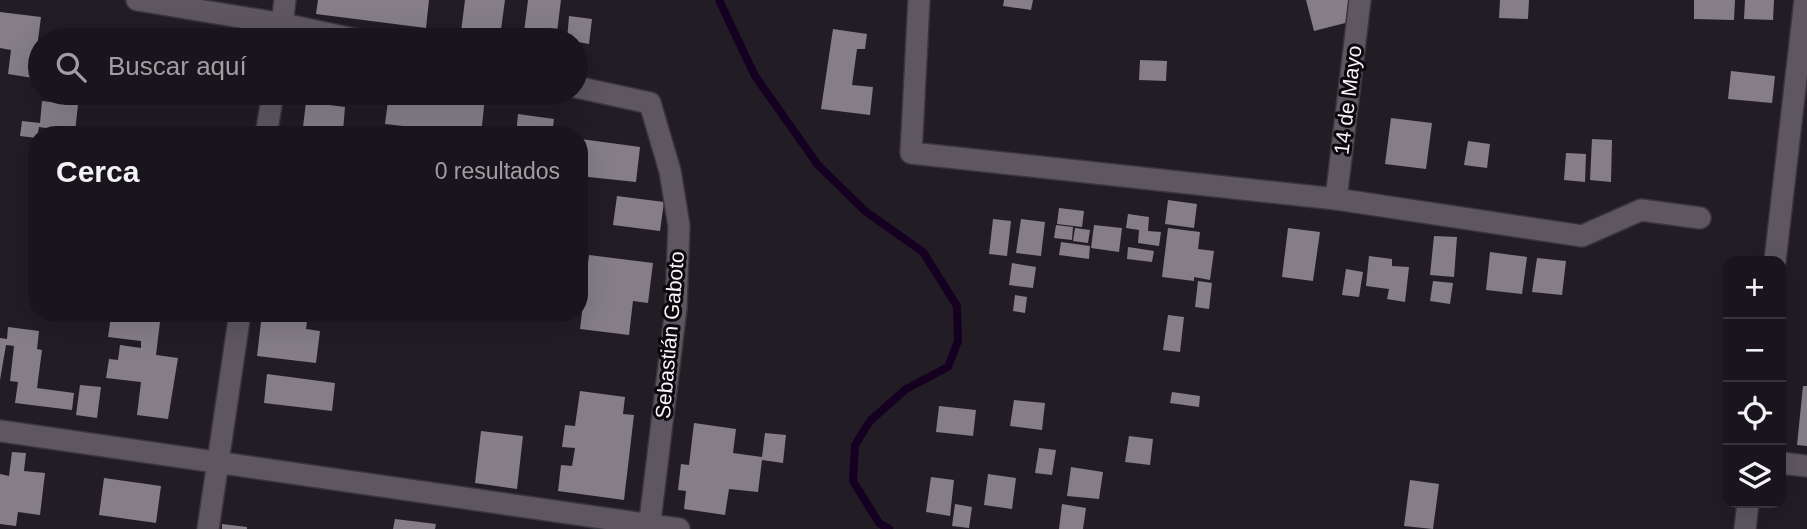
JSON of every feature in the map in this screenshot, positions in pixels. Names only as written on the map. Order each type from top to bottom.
[{"type":"street","points":[[137,0],[263,28]]},
{"type":"street","points":[[282,28],[285,0]]},
{"type":"street","points":[[919,0],[911,153],[1336,200],[1582,236],[1641,210],[1699,218]]},
{"type":"street","name":"14 de Mayo","points":[[1336,200],[1360,0]]},
{"type":"street","points":[[1776,256],[1805,0]]},
{"type":"street","name":"Sebastián Gaboto","points":[[588,90],[650,103],[670,171],[679,226],[676,308],[649,527]]},
{"type":"street","points":[[268,126],[271,105]]},
{"type":"street","points":[[208,529],[239,322]]},
{"type":"street","points":[[0,431],[649,527],[679,529]]},
{"type":"street","points":[[1786,464],[1807,466]]},
{"type":"street","points":[[1745,529],[1747,508]]},
{"type":"building","points":[[318,0],[429,0],[426,28],[316,14]]},
{"type":"building","points":[[465,0],[505,0],[501,28],[462,28]]},
{"type":"building","points":[[528,0],[561,0],[558,28],[524,28]]},
{"type":"building","points":[[1004,0],[1033,0],[1031,10],[1003,6]]},
{"type":"building","points":[[1306,0],[1348,0],[1353,21],[1314,31]]},
{"type":"building","points":[[1500,0],[1529,0],[1528,19],[1499,18]]},
{"type":"building","points":[[1694,0],[1735,0],[1734,20],[1694,19]]},
{"type":"building","points":[[1745,0],[1774,0],[1773,20],[1744,19]]},
{"type":"building","points":[[0,12],[41,17],[40,28],[28,28],[28,77],[8,74],[11,50],[0,48]]},
{"type":"building","points":[[569,16],[592,19],[589,44],[588,28],[568,28]]},
{"type":"building","points":[[833,29],[867,34],[865,49],[857,49],[852,85],[873,87],[870,115],[821,109]]},
{"type":"building","points":[[1140,60],[1167,61],[1166,81],[1139,80]]},
{"type":"building","points":[[1731,71],[1775,76],[1772,103],[1728,99]]},
{"type":"building","points":[[42,105],[78,105],[76,126],[28,126],[28,137],[20,136],[22,121],[40,123]]},
{"type":"building","points":[[306,105],[345,107],[343,126],[303,126]]},
{"type":"building","points":[[387,105],[484,105],[482,126],[385,124]]},
{"type":"building","points":[[518,114],[554,119],[553,126],[517,126]]},
{"type":"building","points":[[1391,118],[1432,123],[1426,169],[1385,164]]},
{"type":"building","points":[[1592,139],[1612,140],[1611,182],[1590,180]]},
{"type":"building","points":[[588,140],[640,147],[636,182],[588,177]]},
{"type":"building","points":[[1468,141],[1490,144],[1487,168],[1464,165]]},
{"type":"building","points":[[1566,153],[1586,154],[1585,182],[1564,180]]},
{"type":"building","points":[[617,196],[664,202],[660,231],[613,225]]},
{"type":"building","points":[[1168,200],[1197,204],[1194,228],[1165,224]]},
{"type":"building","points":[[1059,208],[1084,211],[1082,227],[1057,224]]},
{"type":"building","points":[[1128,214],[1149,217],[1148,231],[1161,232],[1159,246],[1138,243],[1139,230],[1126,228]]},
{"type":"building","points":[[993,219],[1011,221],[1007,256],[989,254]]},
{"type":"building","points":[[1021,219],[1045,222],[1041,256],[1016,253]]},
{"type":"building","points":[[1056,225],[1073,227],[1072,240],[1054,238]]},
{"type":"building","points":[[1094,225],[1122,228],[1119,252],[1091,248]]},
{"type":"building","points":[[1075,228],[1090,230],[1088,243],[1073,241]]},
{"type":"building","points":[[1168,228],[1200,232],[1198,249],[1214,251],[1210,280],[1162,277]]},
{"type":"building","points":[[1288,228],[1320,232],[1313,281],[1282,277]]},
{"type":"building","points":[[1434,236],[1457,237],[1454,277],[1430,275]]},
{"type":"building","points":[[1061,242],[1090,246],[1089,259],[1059,255]]},
{"type":"building","points":[[1128,247],[1154,251],[1152,262],[1127,259]]},
{"type":"building","points":[[1490,252],[1527,257],[1522,294],[1486,290]]},
{"type":"building","points":[[589,255],[653,263],[648,303],[633,301],[629,335],[580,329],[581,322],[588,322]]},
{"type":"building","points":[[1369,256],[1392,259],[1392,266],[1409,267],[1405,302],[1387,299],[1389,289],[1366,286]]},
{"type":"building","points":[[1537,258],[1566,261],[1562,295],[1532,292]]},
{"type":"building","points":[[1012,263],[1036,267],[1033,288],[1009,285]]},
{"type":"building","points":[[1346,269],[1363,272],[1359,297],[1342,295]]},
{"type":"building","points":[[1198,281],[1212,283],[1209,309],[1195,307]]},
{"type":"building","points":[[1433,281],[1453,283],[1450,304],[1430,301]]},
{"type":"building","points":[[1015,295],[1027,297],[1025,313],[1013,311]]},
{"type":"building","points":[[1168,315],[1184,317],[1180,352],[1163,350]]},
{"type":"building","points":[[110,322],[160,322],[156,355],[178,358],[168,419],[137,415],[141,382],[106,378],[109,359],[118,360],[120,345],[141,348],[141,341],[108,337]]},
{"type":"building","points":[[261,322],[307,322],[306,329],[320,331],[316,363],[257,356]]},
{"type":"building","points":[[8,327],[39,331],[37,349],[42,350],[37,388],[74,393],[72,410],[15,403],[18,382],[10,381],[14,346],[6,345],[0,380],[0,338],[7,339]]},
{"type":"building","points":[[267,374],[335,383],[332,411],[264,403]]},
{"type":"building","points":[[80,385],[101,387],[97,418],[76,415]]},
{"type":"building","points":[[1803,386],[1807,386],[1807,446],[1797,445]]},
{"type":"building","points":[[580,391],[625,397],[623,414],[634,415],[624,500],[558,491],[561,465],[572,466],[575,448],[562,447],[565,425],[575,426]]},
{"type":"building","points":[[1172,392],[1200,396],[1199,407],[1170,403]]},
{"type":"building","points":[[1014,400],[1045,403],[1042,430],[1010,426]]},
{"type":"building","points":[[939,406],[976,410],[973,436],[936,432]]},
{"type":"building","points":[[694,423],[736,429],[733,453],[762,457],[765,433],[786,435],[783,463],[762,460],[758,492],[729,489],[725,515],[684,509],[686,491],[678,490],[681,464],[689,465]]},
{"type":"building","points":[[481,431],[523,436],[517,489],[475,483]]},
{"type":"building","points":[[1129,436],[1153,439],[1150,465],[1125,462]]},
{"type":"building","points":[[1039,448],[1056,450],[1052,475],[1035,473]]},
{"type":"building","points":[[12,452],[26,453],[24,471],[45,473],[40,515],[18,512],[16,526],[0,524],[0,474],[9,476]]},
{"type":"building","points":[[1071,467],[1103,472],[1099,499],[1067,496]]},
{"type":"building","points":[[988,474],[1016,478],[1012,509],[984,505]]},
{"type":"building","points":[[931,477],[954,480],[950,516],[926,512]]},
{"type":"building","points":[[104,478],[161,486],[156,523],[99,515]]},
{"type":"building","points":[[1410,480],[1439,484],[1433,529],[1404,526]]},
{"type":"building","points":[[955,504],[972,507],[969,528],[952,526]]},
{"type":"building","points":[[1062,504],[1086,508],[1083,529],[1059,529]]},
{"type":"building","points":[[395,519],[436,524],[435,529],[393,529]]},
{"type":"building","points":[[222,524],[247,527],[247,529],[222,529]]},
{"type":"waterway","points":[[719,0],[755,76],[818,165],[865,211],[923,252],[957,306],[958,341],[948,367],[906,389],[870,421],[855,445],[853,481],[879,523],[889,529]]}]
